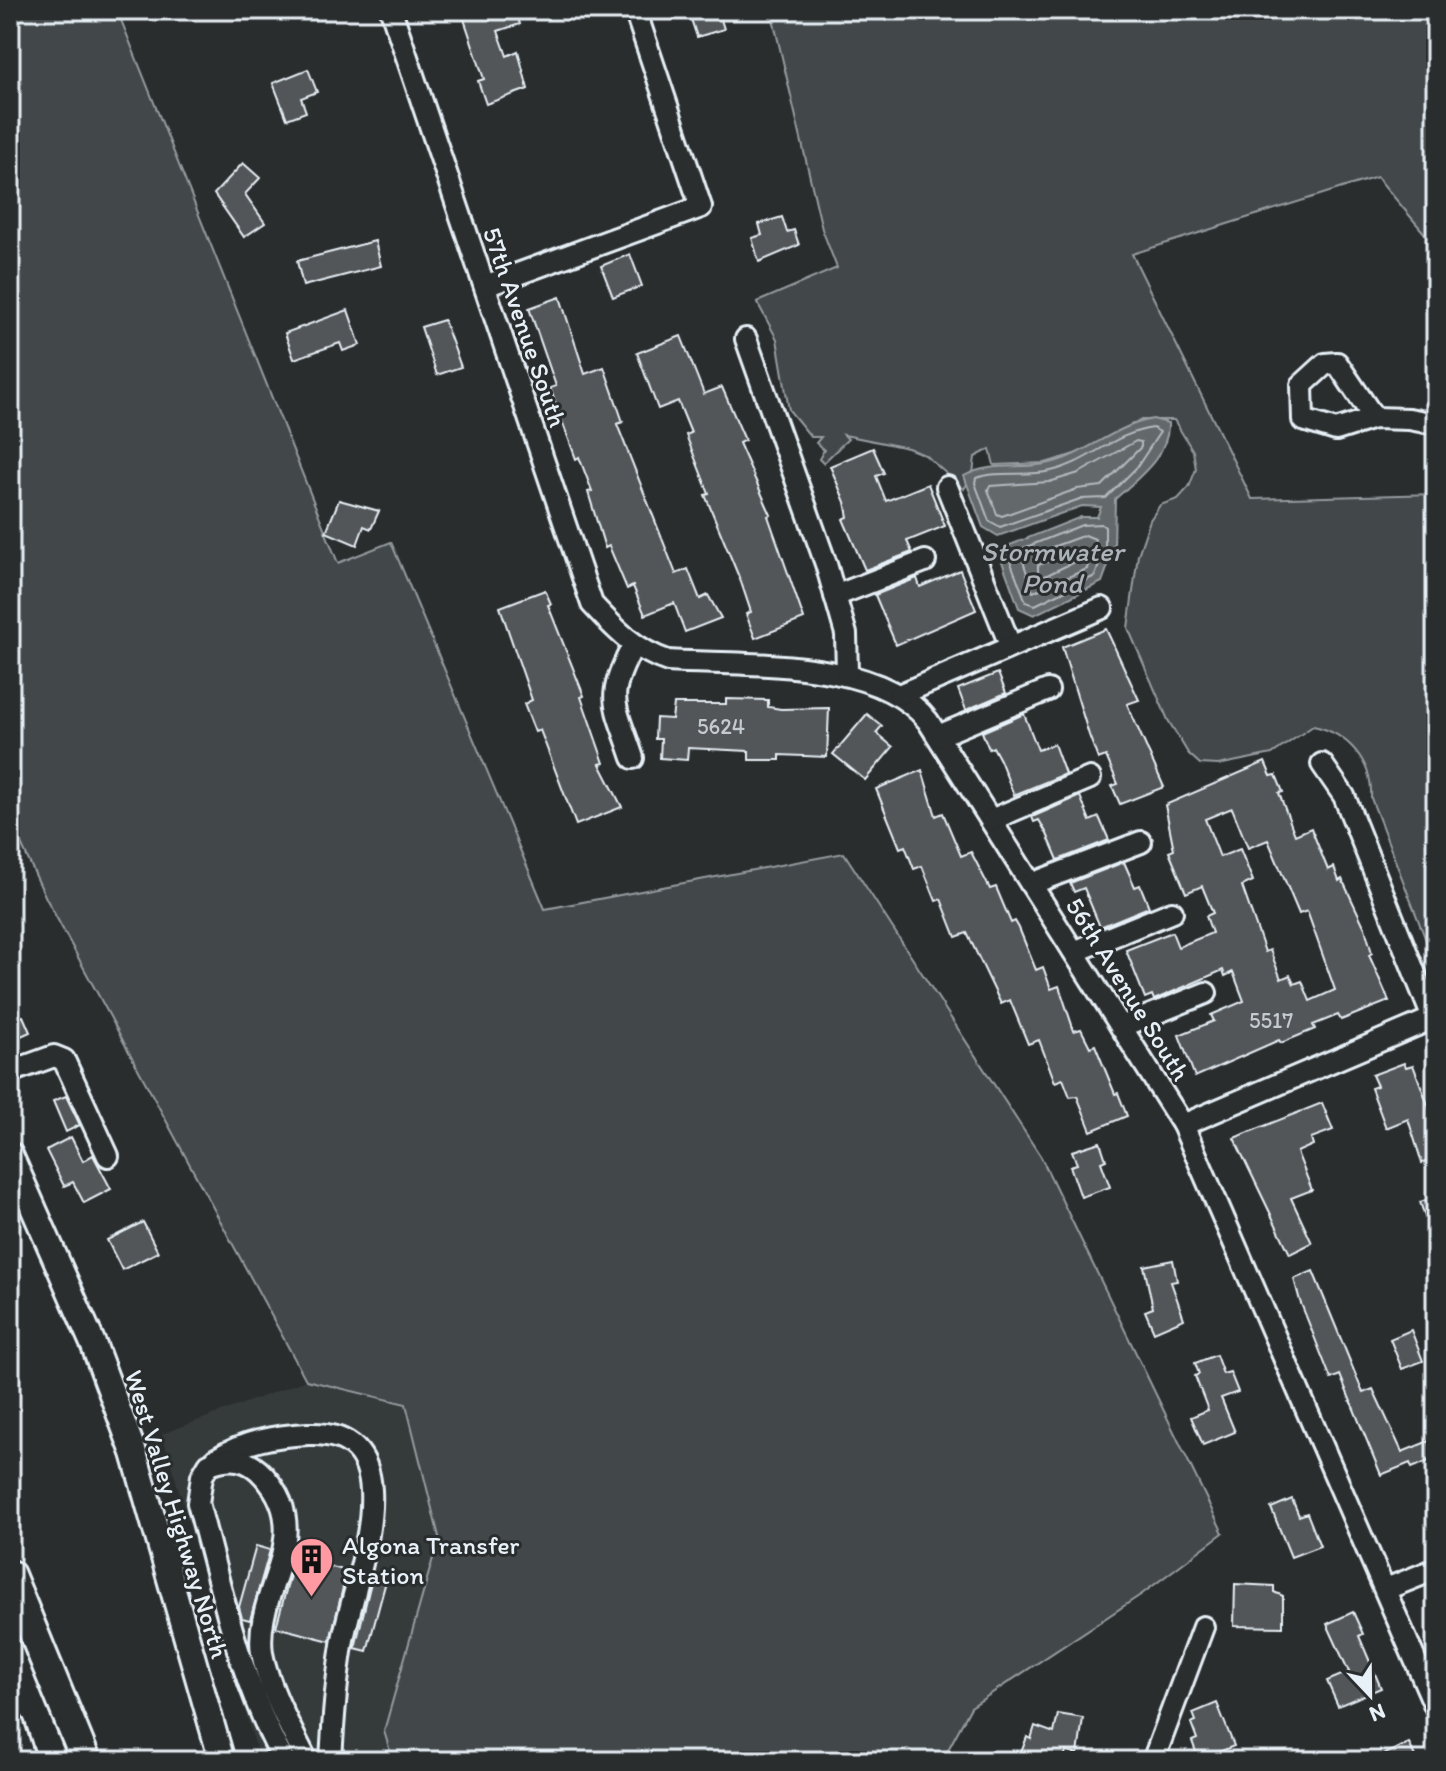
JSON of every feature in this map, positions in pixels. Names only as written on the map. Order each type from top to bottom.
[{"type":"highway","points":[[10,1575],[86,1761]]},
{"type":"highway","points":[[10,1727],[21,1761]]},
{"type":"main road","name":"West Valley Highway North","points":[[10,1155],[94,1346],[134,1453],[222,1761]]},
{"type":"street","name":"57th Avenue South","points":[[391,10],[592,604],[633,646]]},
{"type":"street","points":[[485,286],[701,207],[635,10]]},
{"type":"street","points":[[633,758],[613,695],[616,679],[633,646],[668,661],[847,672],[846,634],[835,596],[746,339]]},
{"type":"street","points":[[1374,418],[1436,424]]},
{"type":"street","points":[[947,487],[1010,645]]},
{"type":"street","points":[[835,596],[925,561]]},
{"type":"street","points":[[899,695],[1102,608]]},
{"type":"street","name":"56th Avenue South","points":[[847,672],[899,695],[917,707],[1183,1125],[1436,1708]]},
{"type":"street","points":[[938,736],[1048,690]]},
{"type":"street","points":[[1183,1125],[1435,1021],[1344,796],[1322,764]]},
{"type":"street","points":[[991,820],[1090,778]]},
{"type":"street","points":[[1031,884],[1141,842]]},
{"type":"street","points":[[1074,952],[1172,912]]},
{"type":"street","points":[[1121,1027],[1206,993]]},
{"type":"street","points":[[10,1072],[54,1056],[64,1060],[108,1156]]},
{"type":"street","points":[[284,1761],[262,1721],[244,1673],[198,1503],[202,1476],[209,1464],[241,1444],[287,1435],[324,1434],[349,1440],[362,1457],[371,1483],[373,1510],[342,1645],[331,1761]]},
{"type":"street","points":[[209,1464],[227,1458],[245,1461],[276,1490],[286,1515],[283,1554],[263,1623],[262,1654],[307,1761]]},
{"type":"street","points":[[1386,1589],[1436,1569]]},
{"type":"street","points":[[1153,1761],[1203,1627]]},
{"type":"shaded area","points":[[10,10],[117,10],[338,563],[391,542],[545,909],[844,853],[1041,1157],[1223,1533],[1142,1594],[971,1707],[942,1761],[393,1761],[384,1731],[439,1537],[406,1404],[306,1380],[46,898],[10,820]]},
{"type":"shaded area","points":[[771,10],[1436,10],[1436,247],[1377,177],[1132,254],[1252,499],[1436,494],[1436,966],[1371,798],[1368,773],[1363,761],[1347,742],[1313,726],[1272,754],[1218,765],[1200,764],[1188,753],[1168,720],[1128,628],[1138,555],[1150,520],[1160,505],[1178,499],[1189,487],[1196,469],[1193,451],[1174,420],[1140,420],[1078,453],[1045,463],[994,465],[990,449],[975,457],[973,474],[964,489],[925,455],[908,448],[844,435],[848,439],[823,463],[819,459],[824,450],[816,443],[821,437],[811,437],[789,410],[777,339],[757,302],[837,268],[822,229]]},
{"type":"shaded area","points":[[306,1380],[406,1404],[439,1537],[384,1731],[393,1761],[260,1761],[162,1434]]},
{"type":"water","name":"Stormwater Pond","points":[[1153,419],[1168,423],[1164,446],[1142,475],[1115,499],[1114,549],[1102,582],[1034,615],[1019,608],[1000,556],[1005,547],[1081,517],[1097,517],[1101,507],[1082,506],[998,536],[983,527],[964,476],[995,467],[1050,463]]},
{"type":"building","points":[[461,10],[515,10],[520,24],[498,31],[507,56],[518,51],[528,89],[486,104],[478,81],[484,79]]},
{"type":"building","points":[[688,10],[718,10],[724,29],[697,37]]},
{"type":"building","points":[[308,69],[317,92],[301,98],[306,112],[287,119],[273,83]]},
{"type":"building","points":[[243,163],[260,178],[245,194],[265,223],[244,237],[214,194]]},
{"type":"building","points":[[782,217],[787,232],[794,230],[799,245],[759,262],[752,238],[762,235],[759,224]]},
{"type":"building","points":[[375,241],[381,266],[303,286],[297,261]]},
{"type":"building","points":[[630,254],[642,286],[613,297],[601,266]]},
{"type":"building","points":[[560,297],[585,374],[604,367],[623,422],[617,424],[676,574],[688,569],[700,599],[708,595],[721,618],[685,632],[674,603],[645,615],[633,586],[627,589],[609,546],[605,548],[588,492],[592,491],[579,457],[576,459],[550,388],[556,386],[529,308]]},
{"type":"building","points":[[348,310],[360,345],[343,351],[340,343],[294,359],[285,333]]},
{"type":"building","points":[[444,320],[461,367],[437,375],[421,327]]},
{"type":"building","points":[[681,336],[704,394],[722,387],[745,440],[739,443],[771,515],[768,516],[804,619],[755,638],[746,614],[751,612],[705,495],[709,494],[686,435],[691,433],[678,401],[658,409],[637,353]]},
{"type":"building","points":[[873,448],[884,473],[876,476],[886,501],[928,484],[945,526],[907,541],[912,552],[865,570],[843,519],[848,517],[845,502],[830,466]]},
{"type":"building","points":[[339,500],[379,511],[371,529],[364,526],[357,545],[326,532]]},
{"type":"building","points":[[960,570],[976,610],[896,645],[875,595],[917,578],[920,587]]},
{"type":"building","points":[[545,590],[584,696],[581,697],[604,763],[600,764],[622,807],[576,825],[540,730],[535,732],[524,704],[532,700],[500,607]]},
{"type":"building","points":[[1106,629],[1139,700],[1127,704],[1164,787],[1120,804],[1112,786],[1118,784],[1106,756],[1098,759],[1089,735],[1062,647]]},
{"type":"building","points":[[998,673],[1006,693],[966,710],[958,689]]},
{"type":"building","points":[[726,699],[768,700],[768,707],[781,709],[829,708],[827,757],[780,755],[780,760],[749,760],[749,751],[688,748],[687,760],[660,758],[661,739],[655,739],[656,718],[672,719],[674,704],[726,704]]},
{"type":"building","points":[[867,714],[882,726],[876,733],[893,747],[865,780],[833,754]]},
{"type":"building","points":[[1024,714],[1038,750],[1054,744],[1065,774],[1014,795],[1000,760],[993,747],[989,749],[982,732]]},
{"type":"building","points":[[1265,762],[1271,776],[1276,775],[1283,792],[1279,793],[1295,835],[1311,828],[1328,870],[1334,867],[1339,881],[1342,879],[1365,928],[1372,953],[1369,955],[1389,1001],[1341,1020],[1338,1015],[1313,1025],[1315,1029],[1281,1043],[1279,1040],[1195,1077],[1179,1035],[1214,1021],[1211,1015],[1244,1001],[1233,972],[1225,976],[1223,970],[1154,1000],[1152,995],[1145,998],[1126,950],[1172,932],[1178,947],[1212,933],[1206,916],[1213,913],[1202,886],[1186,893],[1169,852],[1174,850],[1165,805]],"holes":[[[1232,808],[1248,848],[1268,840],[1299,914],[1307,911],[1335,990],[1310,1001],[1302,981],[1294,984],[1290,975],[1281,979],[1270,950],[1265,952],[1242,886],[1253,881],[1240,849],[1220,857],[1205,819]]]},
{"type":"building","points":[[922,770],[936,816],[943,813],[961,856],[971,852],[990,889],[996,887],[1011,923],[1015,921],[1019,928],[1036,970],[1043,967],[1051,989],[1059,986],[1074,1031],[1081,1029],[1090,1047],[1095,1045],[1127,1116],[1091,1131],[1077,1096],[1070,1097],[1063,1079],[1055,1082],[1039,1040],[1028,1044],[1010,1000],[1001,1004],[967,933],[956,937],[941,899],[936,901],[922,866],[914,869],[905,846],[900,848],[876,789]]},
{"type":"building","points":[[1080,796],[1090,821],[1099,817],[1109,840],[1058,860],[1039,820],[1034,822],[1032,817]]},
{"type":"building","points":[[1124,862],[1135,887],[1140,885],[1149,907],[1100,927],[1084,888],[1074,892],[1070,883]]},
{"type":"building","points":[[23,1016],[30,1032],[10,1041],[10,1022]]},
{"type":"building","points":[[1404,1063],[1406,1067],[1413,1065],[1436,1126],[1436,1159],[1422,1163],[1408,1119],[1386,1128],[1371,1088],[1377,1086],[1372,1075]]},
{"type":"building","points":[[66,1096],[80,1125],[66,1132],[53,1101]]},
{"type":"building","points":[[1322,1103],[1333,1130],[1311,1138],[1313,1145],[1297,1152],[1312,1190],[1291,1198],[1312,1243],[1290,1254],[1234,1138]]},
{"type":"building","points":[[71,1137],[83,1161],[93,1155],[111,1189],[84,1203],[73,1182],[64,1186],[46,1150]]},
{"type":"building","points":[[1100,1142],[1106,1160],[1101,1162],[1110,1187],[1081,1197],[1070,1166],[1077,1164],[1072,1151]]},
{"type":"building","points":[[1436,1197],[1436,1243],[1434,1243],[1420,1202]]},
{"type":"building","points":[[143,1222],[158,1252],[122,1270],[107,1240]]},
{"type":"building","points":[[1173,1260],[1177,1281],[1171,1282],[1184,1319],[1154,1332],[1145,1311],[1153,1308],[1144,1266]]},
{"type":"building","points":[[1313,1271],[1363,1393],[1373,1389],[1402,1452],[1429,1441],[1436,1458],[1412,1468],[1410,1463],[1381,1475],[1340,1375],[1331,1379],[1300,1301],[1294,1279]]},
{"type":"building","points":[[1411,1330],[1423,1361],[1402,1369],[1390,1339]]},
{"type":"building","points":[[1216,1355],[1223,1374],[1230,1372],[1238,1392],[1221,1398],[1235,1432],[1203,1445],[1191,1417],[1208,1410],[1195,1376],[1199,1374],[1195,1363]]},
{"type":"building","points":[[1292,1499],[1299,1516],[1307,1513],[1320,1546],[1291,1557],[1271,1508]]},
{"type":"building","points":[[256,1546],[270,1550],[250,1620],[242,1618],[239,1607]]},
{"type":"building","points":[[295,1557],[347,1571],[330,1641],[276,1627]]},
{"type":"building","points":[[372,1578],[386,1581],[367,1651],[355,1648]]},
{"type":"building","points":[[1235,1584],[1274,1586],[1274,1592],[1283,1596],[1283,1627],[1234,1626]]},
{"type":"building","points":[[1353,1612],[1363,1634],[1359,1636],[1381,1688],[1338,1706],[1327,1681],[1349,1672],[1327,1624]]},
{"type":"building","points":[[1217,1703],[1234,1746],[1199,1760],[1192,1741],[1197,1739],[1191,1723],[1196,1721],[1193,1713]]},
{"type":"building","points":[[1058,1714],[1083,1718],[1078,1754],[1066,1752],[1063,1761],[1018,1761],[1035,1726],[1054,1733]]},
{"type":"building","points":[[1409,1743],[1417,1761],[1369,1761]]},
{"type":"place","name":"Algona Transfer Station","points":[[311,1599]]}]
